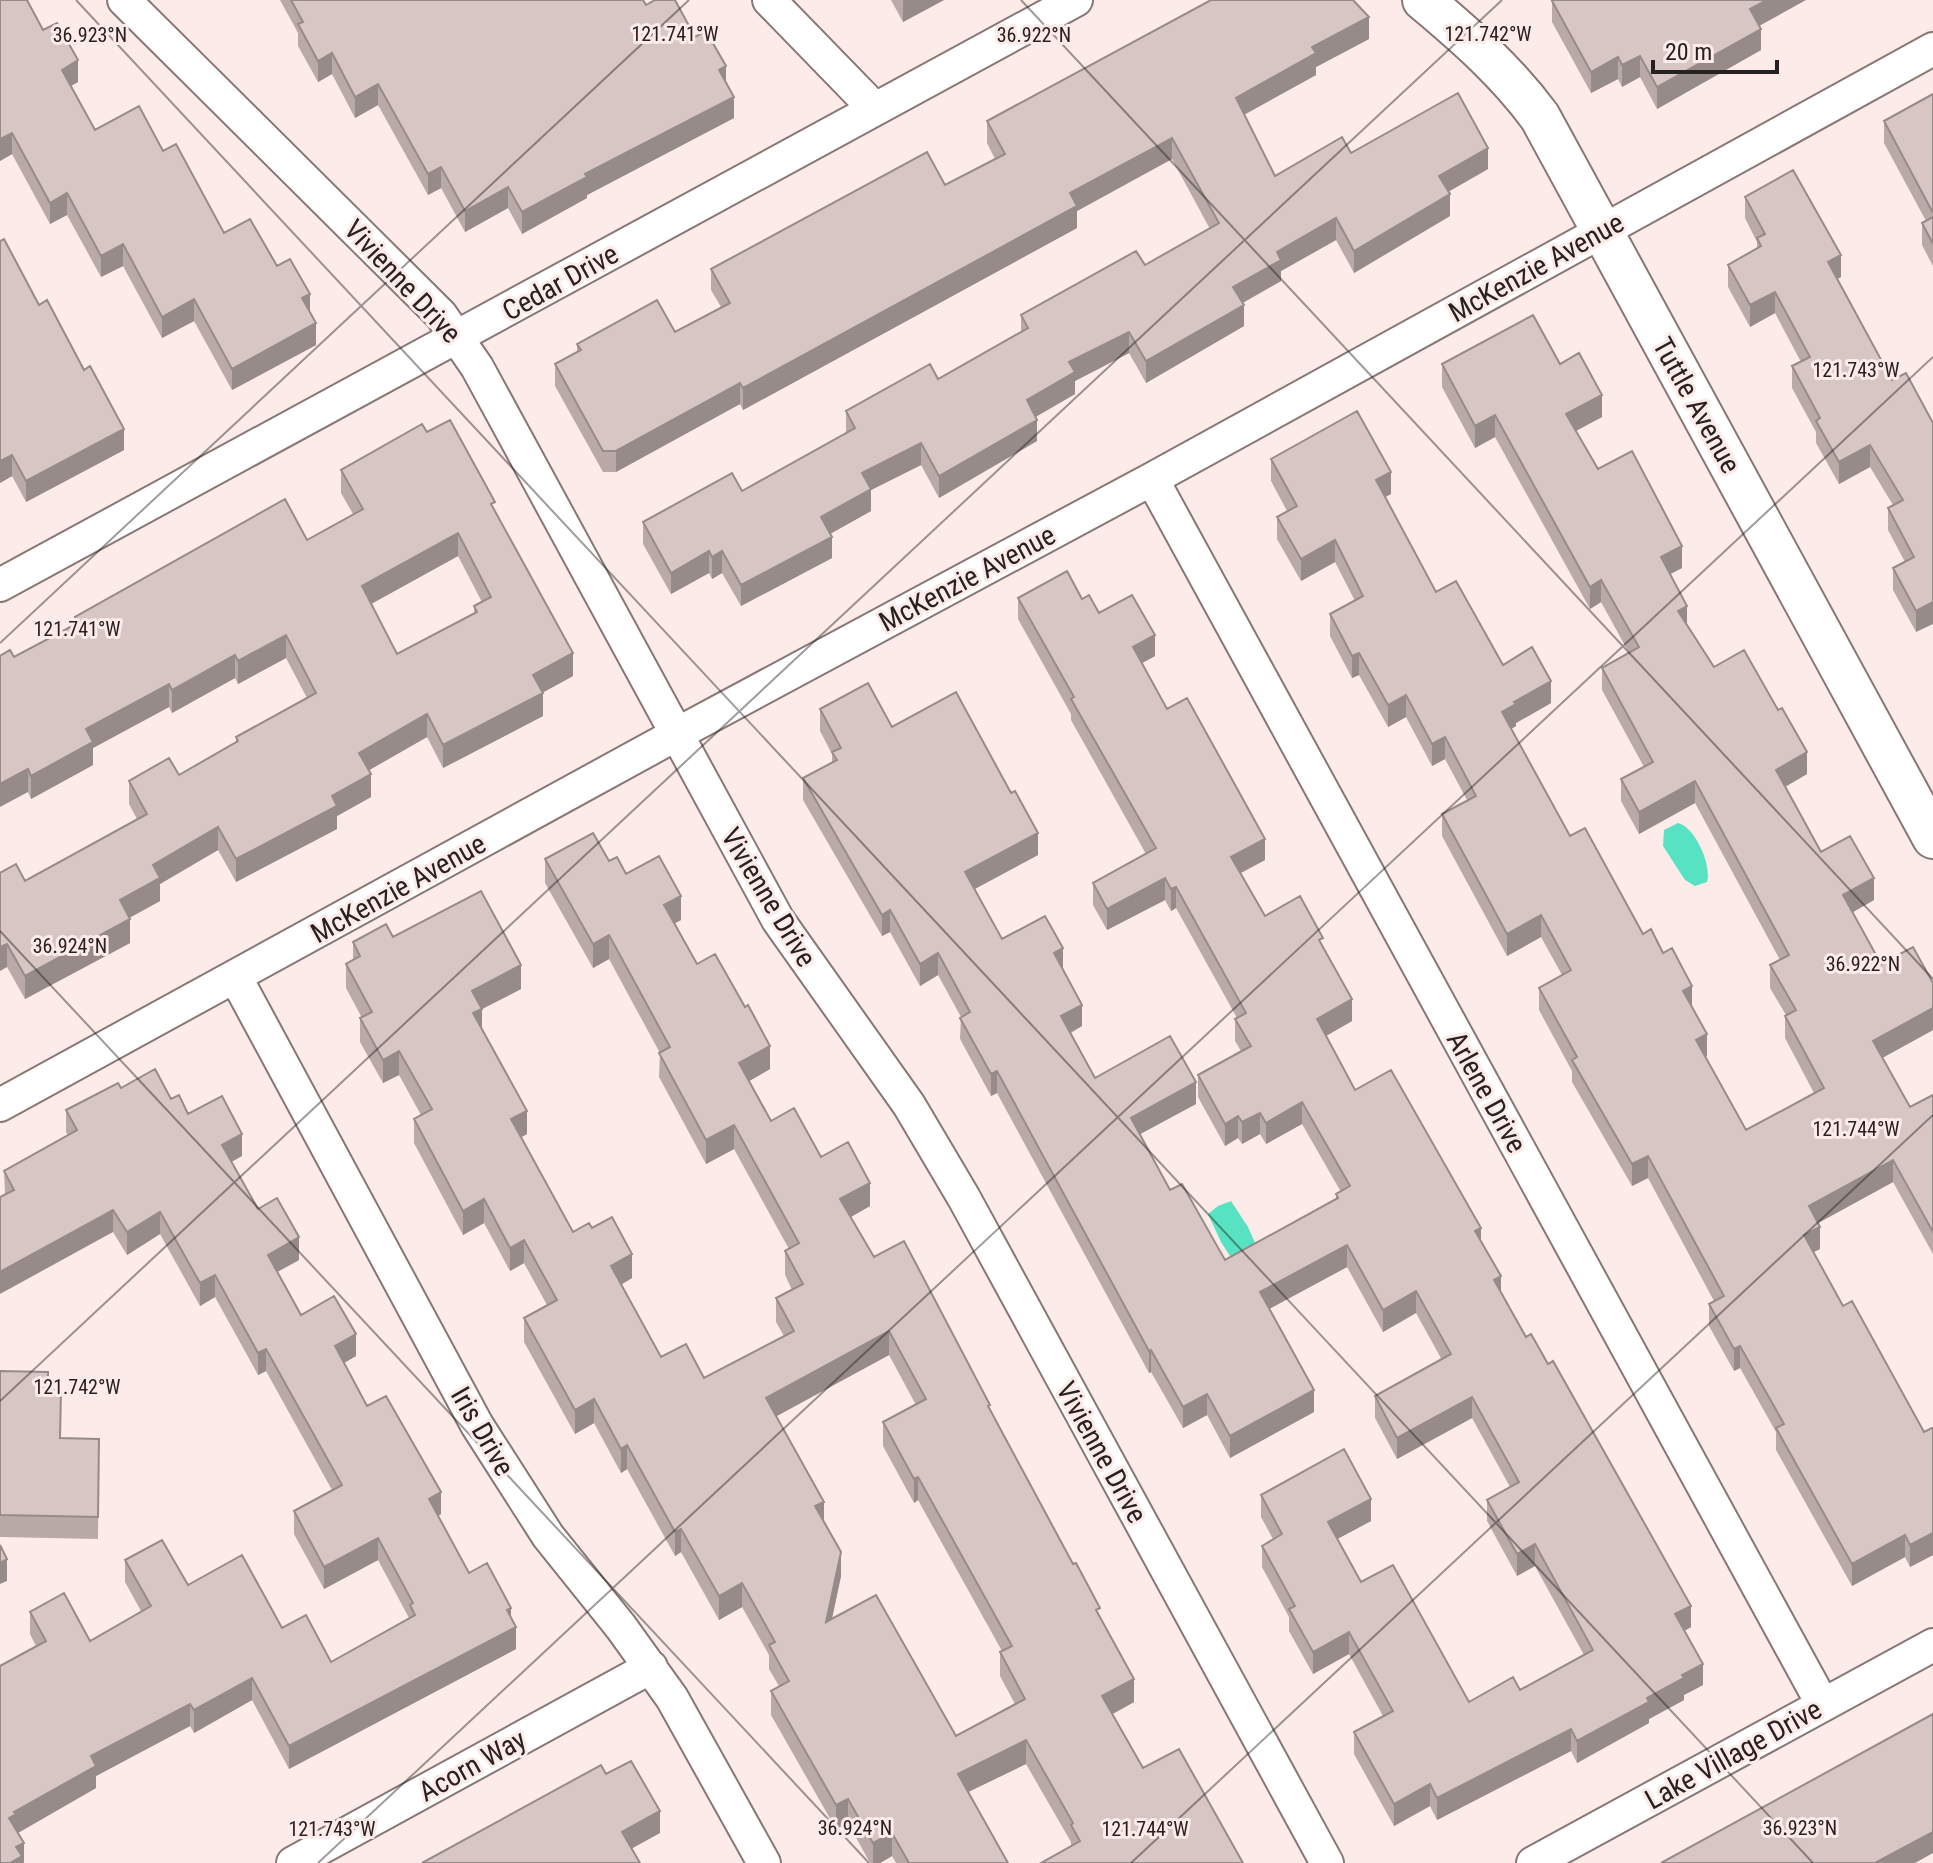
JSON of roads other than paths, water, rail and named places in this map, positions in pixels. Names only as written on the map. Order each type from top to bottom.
[{"type":"street","name":"Vivienne Drive","points":[[124,0],[410,283],[458,338],[778,920],[881,1063],[934,1145],[1327,1863]]},
{"type":"street","points":[[769,0],[874,108]]},
{"type":"street","name":"Cedar Drive","points":[[0,585],[1076,0]]},
{"type":"street","name":"Tuttle Avenue","points":[[1423,0],[1488,56],[1540,117],[1933,838]]},
{"type":"street","name":"McKenzie Avenue","points":[[0,1105],[677,734],[1152,479],[1933,49]]},
{"type":"street","name":"Arlene Drive","points":[[1152,479],[1823,1705]]},
{"type":"street","name":"Iris Drive","points":[[236,978],[485,1438],[548,1536],[651,1667],[698,1742],[764,1863]]},
{"type":"street","name":"Lake Village Drive","points":[[1533,1863],[1933,1645]]},
{"type":"street","name":"Acorn Way","points":[[293,1863],[651,1667]]}]
